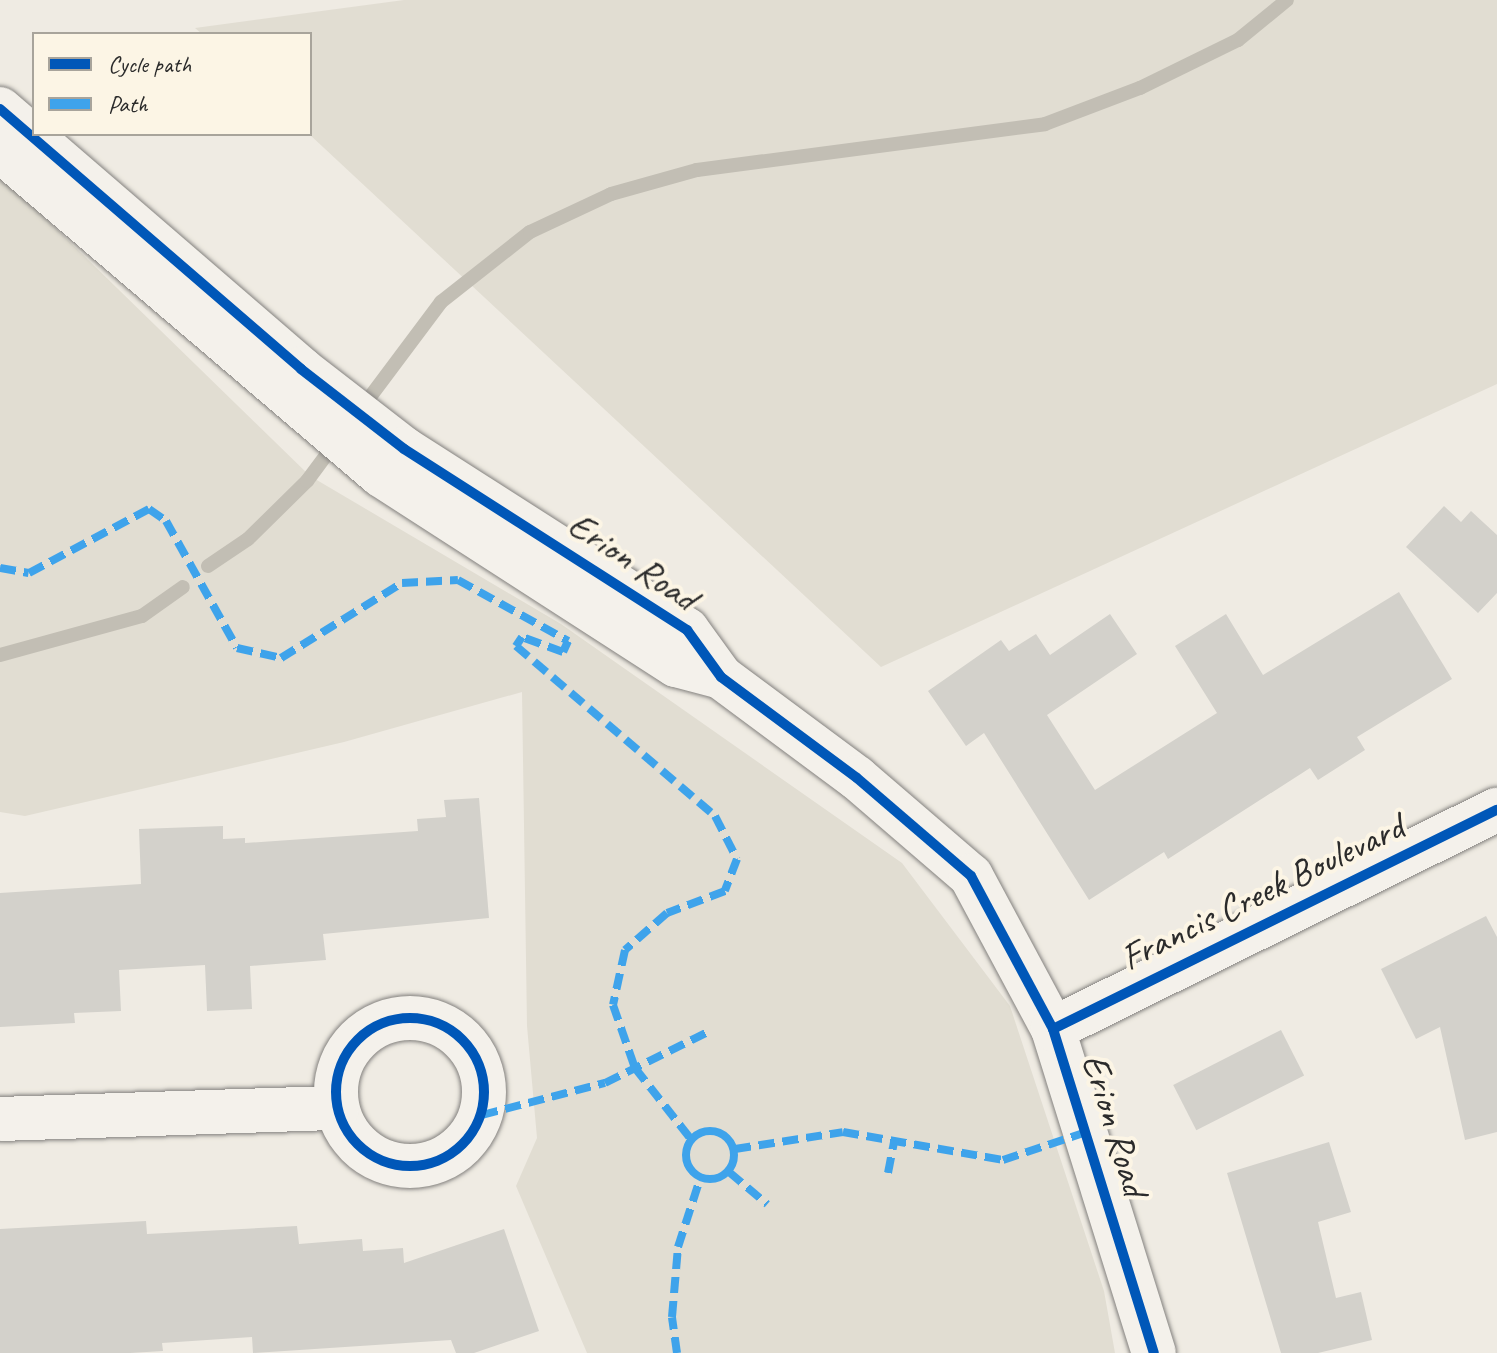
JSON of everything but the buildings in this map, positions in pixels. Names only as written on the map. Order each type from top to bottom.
[{"type":"street","name":"Erion Road","points":[[0,109],[292,381]]},
{"type":"street","name":"Erion Road","points":[[0,150],[392,462],[687,630],[721,677],[857,778],[971,876],[1053,1029],[1154,1353]]},
{"type":"street","name":"Francis Creek Boulevard","points":[[1053,1029],[1497,810]]},
{"type":"street","points":[[0,1119],[337,1108]]},
{"type":"shaded area","points":[[404,0],[1497,0],[1497,384],[881,667],[311,136],[312,32],[200,32],[195,28]]},
{"type":"shaded area","points":[[0,174],[310,476],[561,624],[902,863],[1010,1006],[1104,1291],[1115,1353],[587,1353],[516,1186],[537,1138],[527,1026],[522,692],[344,742],[25,816],[0,812]]},
{"type":"waterway","points":[[361,409],[441,302],[530,232],[611,194],[697,170],[1045,124],[1140,88],[1238,40],[1287,0]]},
{"type":"waterway","points":[[208,566],[248,539],[307,481],[336,442]]},
{"type":"waterway","points":[[0,655],[142,616],[183,587]]},
{"type":"marked path","points":[[0,568],[29,573],[149,509],[166,521],[237,648],[281,658],[402,583],[458,580],[568,641],[563,652],[522,637],[516,646],[715,816],[737,859],[725,891],[667,913],[625,950],[613,1005],[635,1068],[690,1138]]},
{"type":"marked path","points":[[482,1115],[605,1083],[712,1030]]},
{"type":"marked path","points":[[710,1131],[727,1138],[734,1155],[727,1172],[710,1179],[693,1172],[686,1155],[693,1138],[710,1131]]},
{"type":"marked path","points":[[735,1149],[843,1132],[1003,1160],[1086,1132]]},
{"type":"marked path","points":[[888,1173],[894,1141]]},
{"type":"marked path","points":[[729,1172],[767,1204]]},
{"type":"marked path","points":[[677,1353],[672,1317],[678,1247],[700,1179]]},
{"type":"cycle path","points":[[0,109],[301,369],[404,449],[687,630],[721,677],[857,778],[971,876],[1053,1029],[1154,1353]]},
{"type":"cycle path","points":[[1053,1029],[1497,810]]},
{"type":"cycle path","points":[[410,1018],[438,1024],[462,1040],[478,1064],[484,1092],[478,1120],[462,1144],[438,1160],[410,1166],[382,1160],[358,1144],[342,1120],[336,1092],[342,1064],[358,1040],[382,1024],[410,1018]]}]
